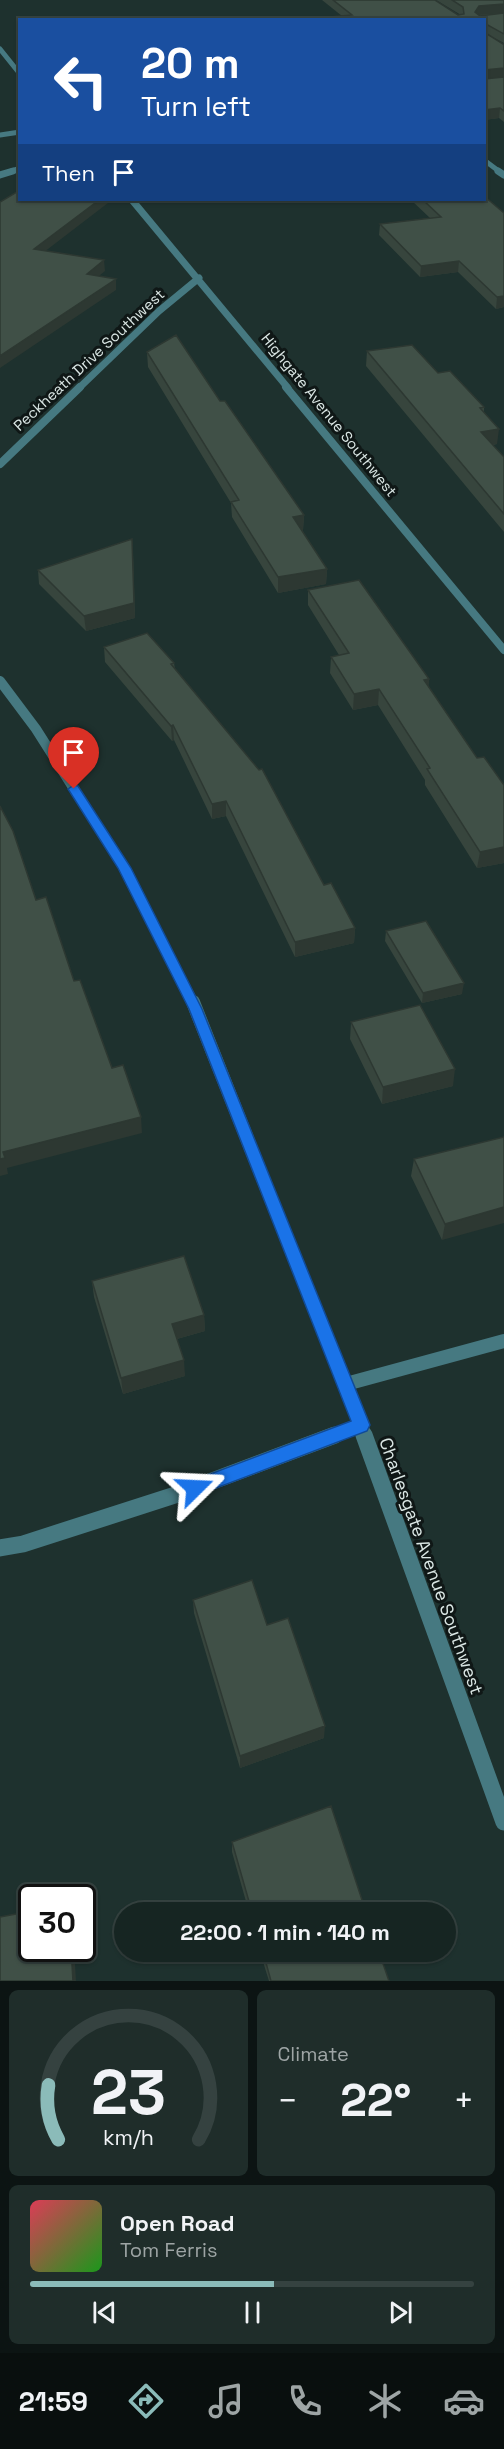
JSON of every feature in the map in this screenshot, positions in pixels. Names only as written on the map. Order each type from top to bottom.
[{"type":"street","points":[[0,49],[18,72]]},
{"type":"street","points":[[0,135],[18,132]]},
{"type":"street","points":[[486,162],[504,175]]},
{"type":"street","points":[[0,174],[18,169]]},
{"type":"street","name":"Highgate Avenue Southwest","points":[[133,201],[199,278],[504,650]]},
{"type":"street","name":"Peckheath Drive Southwest","points":[[0,464],[159,310],[199,278]]},
{"type":"street","name":"Charlesgate Avenue Southwest","points":[[0,681],[36,729],[124,868],[195,1009],[346,1384],[504,1822]]},
{"type":"street","points":[[346,1384],[504,1341]]},
{"type":"street","points":[[0,1548],[23,1544],[176,1495],[361,1425]]},
{"type":"building","points":[[333,0],[435,0],[458,15],[464,14],[463,7],[452,0],[504,0],[504,4],[479,6],[475,12],[480,16],[504,13],[504,34],[486,24],[486,18],[330,17],[352,15]]},
{"type":"building","points":[[486,33],[504,44],[504,68],[486,70]]},
{"type":"building","points":[[504,77],[504,111],[500,108],[486,110],[486,79]]},
{"type":"building","points":[[18,191],[18,201],[98,201],[34,249],[104,260],[87,274],[116,279],[0,356],[0,202]]},
{"type":"building","points":[[486,198],[504,213],[504,296],[497,297],[459,261],[421,266],[380,224],[441,217],[424,201],[486,201]]},
{"type":"building","points":[[176,335],[220,401],[225,401],[304,515],[293,517],[327,569],[278,577],[231,502],[239,500],[147,352]]},
{"type":"building","points":[[412,345],[438,373],[450,371],[484,407],[480,408],[499,429],[481,432],[504,457],[504,514],[367,351]]},
{"type":"building","points":[[132,539],[134,603],[84,616],[38,570]]},
{"type":"building","points":[[359,580],[429,679],[424,680],[477,758],[484,757],[504,785],[504,847],[480,852],[379,689],[354,694],[331,657],[349,653],[308,590]]},
{"type":"building","points":[[147,633],[174,663],[171,664],[259,770],[262,769],[324,885],[331,883],[355,928],[295,942],[226,801],[212,804],[173,725],[171,726],[104,647]]},
{"type":"building","points":[[0,806],[13,831],[36,900],[46,897],[74,981],[80,980],[112,1068],[123,1065],[141,1117],[3,1152],[5,1158],[0,1159]]},
{"type":"building","points":[[426,921],[464,983],[423,993],[386,931]]},
{"type":"building","points":[[420,1005],[455,1069],[383,1087],[351,1022]]},
{"type":"building","points":[[504,1137],[504,1207],[445,1224],[414,1159]]},
{"type":"building","points":[[184,1256],[204,1315],[172,1324],[184,1360],[121,1378],[92,1281]]},
{"type":"building","points":[[252,1580],[267,1625],[288,1618],[325,1726],[240,1756],[193,1600]]},
{"type":"building","points":[[331,1806],[363,1902],[249,1902],[232,1842]]},
{"type":"building","points":[[18,1914],[18,1962],[72,1962],[73,1981],[0,1981],[0,1917]]},
{"type":"building","points":[[266,1962],[382,1962],[389,1981],[271,1981]]},
{"type":"route","points":[[74,789],[124,868],[195,1009],[361,1425],[195,1488]]}]
